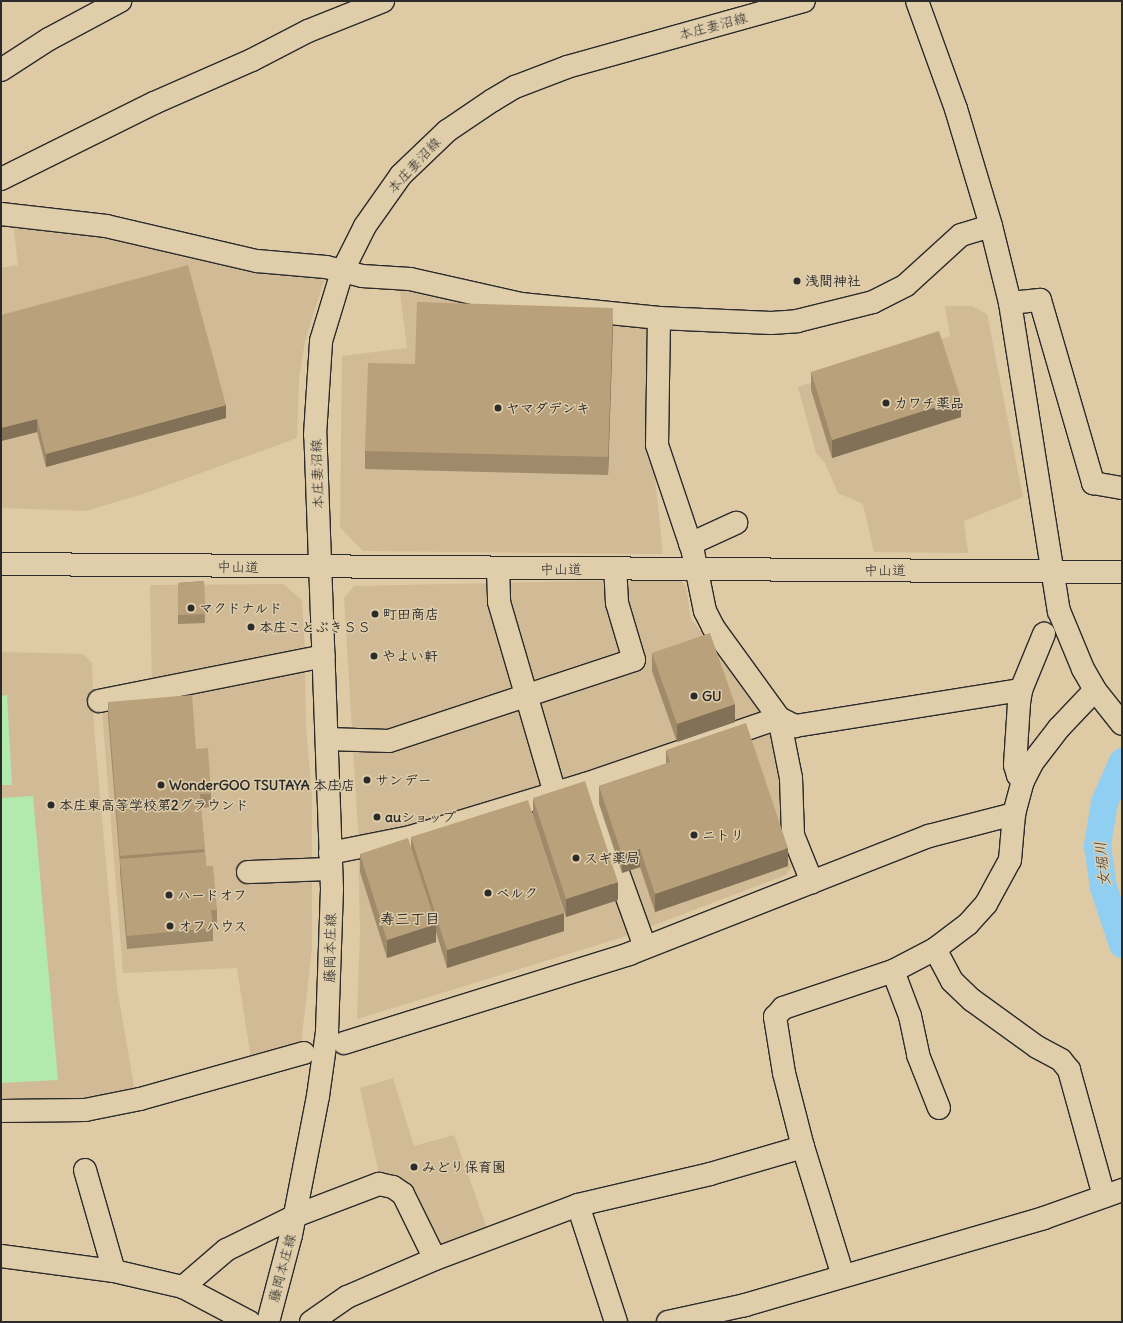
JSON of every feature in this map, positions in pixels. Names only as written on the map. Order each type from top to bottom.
[{"type":"main road","points":[[1,70],[49,39],[120,1]]},
{"type":"main road","points":[[1,179],[154,103],[252,60],[308,31],[383,1]]},
{"type":"main road","name":"本庄妻沼線","points":[[320,568],[316,435],[321,341],[342,272],[365,226],[401,175],[447,131],[515,87],[567,67],[804,1]]},
{"type":"main road","points":[[917,1],[956,109],[991,226],[1010,303],[1055,592],[1065,630],[1095,690],[1116,717]]},
{"type":"main road","points":[[1,214],[106,226],[211,252],[257,261],[326,267],[362,276],[397,277],[520,304],[659,318],[771,323],[797,321],[873,302],[906,284],[961,235],[991,226]]},
{"type":"main road","points":[[1010,303],[1040,300],[1093,483],[1122,488]]},
{"type":"main road","points":[[659,318],[657,445],[690,544],[705,611],[713,627],[779,718],[791,778],[793,835],[812,882]]},
{"type":"main road","points":[[690,544],[736,523]]},
{"type":"main road","name":"中山道","points":[[1,564],[320,568],[1122,572]]},
{"type":"main road","name":"藤岡本庄線","points":[[268,1322],[295,1216],[318,1096],[327,1032],[331,861],[320,568]]},
{"type":"main road","points":[[498,569],[499,602],[525,696],[555,793]]},
{"type":"main road","points":[[327,739],[389,741],[634,660],[617,603],[615,569]]},
{"type":"main road","points":[[1023,781],[1018,775],[1015,765],[1021,690],[1044,634]]},
{"type":"main road","points":[[99,701],[324,656]]},
{"type":"main road","points":[[248,872],[331,861],[586,784],[779,718],[795,726],[1021,690]]},
{"type":"main road","points":[[843,1276],[803,1147],[784,1073],[775,1017],[783,1008],[893,971],[935,949],[968,924],[986,904],[1000,883],[1010,860],[1014,814],[1023,781],[1042,748],[1095,690]]},
{"type":"main road","points":[[586,784],[645,947]]},
{"type":"main road","points":[[344,1043],[645,947],[928,836],[1014,814]]},
{"type":"main road","points":[[668,1322],[745,1305],[1044,1218],[1113,1193],[1069,1070],[1061,1060],[1037,1047],[972,1000],[952,981],[935,949]]},
{"type":"main road","points":[[893,971],[910,1016],[918,1055],[939,1108]]},
{"type":"main road","points":[[1,1111],[85,1110],[140,1099],[304,1053]]},
{"type":"main road","points":[[310,1322],[347,1297],[435,1260],[578,1205],[710,1174],[803,1147]]},
{"type":"main road","points":[[85,1170],[114,1271]]},
{"type":"main road","points":[[183,1287],[226,1250],[295,1216],[378,1184],[393,1187],[404,1194],[435,1260]]},
{"type":"main road","points":[[578,1205],[616,1322]]},
{"type":"main road","points":[[1,1256],[114,1271],[183,1287],[249,1322]]},
{"type":"shaded area","points":[[13,223],[327,271],[305,341],[299,379],[297,438],[143,494],[86,511],[1,508],[1,268],[18,265]]},
{"type":"shaded area","points":[[408,286],[644,323],[650,331],[651,439],[663,554],[363,551],[340,527],[342,356],[407,348],[400,292]]},
{"type":"shaded area","points":[[945,306],[972,306],[987,314],[1023,497],[964,521],[968,553],[874,552],[863,504],[838,493],[825,463],[816,453],[798,387],[950,336]]},
{"type":"shaded area","points":[[680,579],[686,587],[691,619],[742,685],[760,712],[770,735],[779,778],[780,830],[793,864],[786,875],[620,938],[357,1019],[360,933],[358,830],[344,598],[354,586]]},
{"type":"shaded area","points":[[283,584],[302,600],[305,649],[152,687],[150,585]]},
{"type":"shaded area","name":"本庄東高等学校第2グラウンド","points":[[1,652],[83,654],[92,663],[94,727],[117,988],[135,1091],[68,1102],[1,1101]]},
{"type":"shaded area","points":[[301,667],[305,673],[306,727],[312,795],[312,950],[301,1043],[251,1059],[237,968],[123,973],[102,711]]},
{"type":"shaded area","points":[[393,1078],[414,1146],[454,1135],[488,1231],[440,1252],[380,1179],[360,1088]]},
{"type":"green space","points":[[7,695],[12,785],[1,785],[1,696]]},
{"type":"green space","points":[[33,796],[58,1080],[1,1083],[1,798]]},
{"type":"building","points":[[188,265],[226,405],[46,454],[37,419],[1,428],[1,315]]},
{"type":"building","points":[[417,302],[613,308],[608,457],[365,451],[368,363],[415,364]]},
{"type":"building","name":"カワチ薬品","points":[[939,331],[961,399],[832,440],[811,372]]},
{"type":"building","name":"マクドナルド","points":[[204,581],[205,614],[178,615],[178,583]]},
{"type":"building","name":"GU","points":[[710,633],[735,704],[677,724],[652,653]]},
{"type":"building","name":"WonderGOO TSUTAYA 本庄店","points":[[192,695],[196,749],[208,748],[211,794],[200,794],[205,849],[120,856],[108,702]]},
{"type":"building","name":"ニトリ","points":[[746,723],[788,848],[655,894],[640,849],[622,855],[599,786],[670,762],[666,750]]},
{"type":"building","name":"スギ薬局","points":[[585,781],[618,882],[566,899],[533,798]]},
{"type":"building","name":"ベルク","points":[[528,800],[564,913],[447,950],[411,837]]},
{"type":"building","points":[[408,838],[436,924],[387,940],[360,854]]},
{"type":"building","points":[[205,852],[206,866],[213,866],[217,910],[211,910],[213,928],[127,936],[120,859]]},
{"type":"waterway","name":"女堀川","points":[[1122,761],[1104,802],[1097,845],[1103,887],[1122,944]]},
{"type":"place","name":"浅間神社","points":[[797,281]]},
{"type":"place","name":"カワチ薬品","points":[[886,403]]},
{"type":"place","name":"ヤマダデンキ","points":[[498,408]]},
{"type":"place","name":"マクドナルド","points":[[191,608]]},
{"type":"place","name":"町田商店","points":[[375,614]]},
{"type":"place","name":"本庄ことぶきＳＳ","points":[[251,627]]},
{"type":"place","name":"やよい軒","points":[[374,656]]},
{"type":"place","name":"GU","points":[[694,696]]},
{"type":"place","name":"サンデー","points":[[367,780]]},
{"type":"place","name":"WonderGOO TSUTAYA 本庄店","points":[[161,785]]},
{"type":"place","name":"本庄東高等学校第2グラウンド","points":[[51,805]]},
{"type":"place","name":"auショップ","points":[[377,817]]},
{"type":"place","name":"ニトリ","points":[[694,835]]},
{"type":"place","name":"スギ薬局","points":[[576,858]]},
{"type":"place","name":"ベルク","points":[[488,893]]},
{"type":"place","name":"ハードオフ","points":[[169,895]]},
{"type":"place","name":"オフハウス","points":[[170,926]]},
{"type":"place","name":"みどり保育園","points":[[414,1167]]},
{"type":"district","name":"寿三丁目","points":[[410,919]]}]
